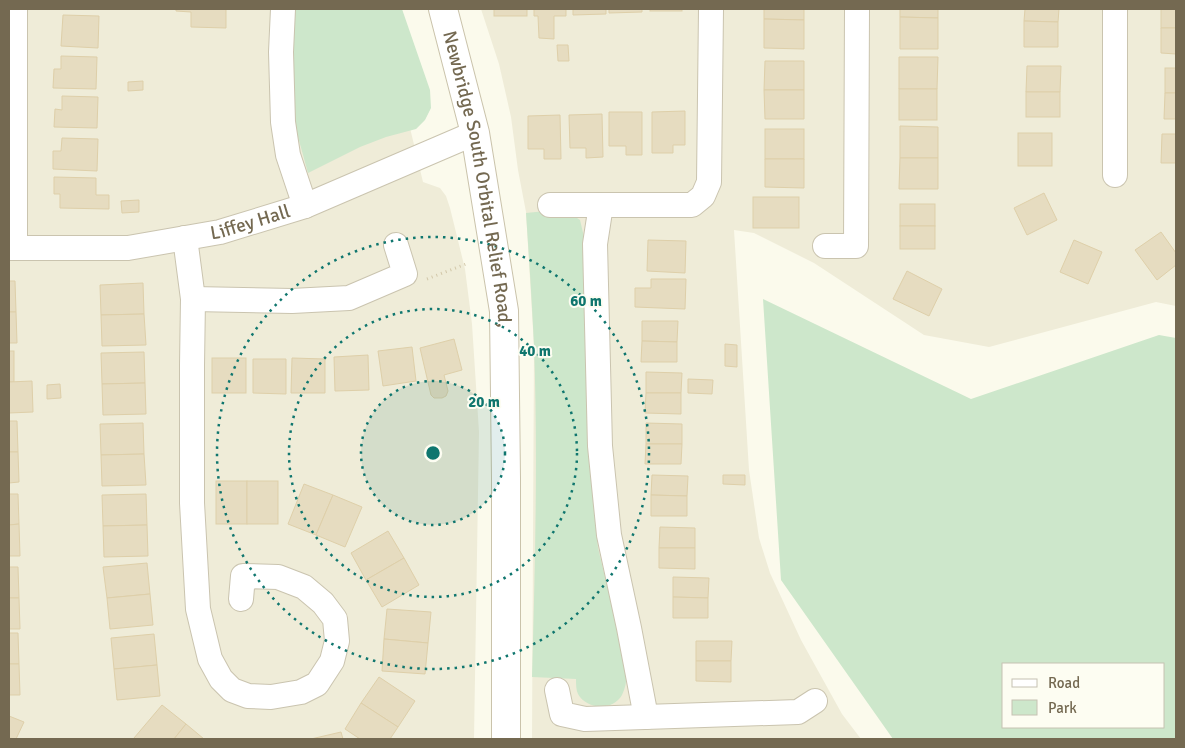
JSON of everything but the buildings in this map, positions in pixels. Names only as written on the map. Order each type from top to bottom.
[{"type":"street","points":[[12,248],[15,9]]},
{"type":"street","points":[[283,9],[281,52],[283,122],[288,155],[305,206]]},
{"type":"street","name":"Newbridge South Orbital Relief Road,","points":[[443,9],[475,133],[504,311],[506,739]]},
{"type":"street","points":[[550,205],[692,205],[703,196],[709,182],[710,9]]},
{"type":"street","points":[[825,246],[856,246],[857,9]]},
{"type":"street","points":[[1115,9],[1115,175]]},
{"type":"street","name":"Liffey Hall","points":[[12,248],[128,248],[220,232],[305,206],[475,133]]},
{"type":"street","points":[[601,205],[595,244],[600,446],[609,535],[646,717]]},
{"type":"street","points":[[185,238],[193,299],[192,503],[198,609],[210,659],[221,679],[232,690],[248,696],[279,696],[302,692],[317,684],[332,661],[338,641],[334,619],[323,603],[304,587],[278,577],[243,576],[241,599]]},
{"type":"street","points":[[193,299],[292,300],[349,298],[405,274],[396,245]]},
{"type":"street","points":[[557,690],[562,714],[585,719],[798,712],[815,701]]},
{"type":"path","points":[[422,281],[466,264]]},
{"type":"shaded area","points":[[9,9],[400,9],[410,128],[423,182],[440,188],[446,196],[450,208],[465,269],[472,324],[479,432],[474,739],[9,739]]},
{"type":"shaded area","points":[[481,9],[1176,9],[1176,306],[1156,302],[989,347],[924,335],[814,263],[754,233],[734,230],[749,470],[759,538],[770,573],[801,640],[842,714],[861,739],[532,739],[534,346],[526,212],[511,117],[499,64]]},
{"type":"green space","points":[[293,9],[402,9],[430,90],[431,108],[425,120],[416,129],[386,137],[360,147],[308,173],[292,115]]},
{"type":"green space","points":[[546,211],[568,212],[580,220],[584,237],[585,340],[591,470],[598,548],[626,664],[624,691],[618,700],[606,706],[594,706],[582,699],[577,692],[576,679],[532,677],[536,429],[534,346],[526,213]]},
{"type":"green space","points":[[763,299],[971,399],[1159,335],[1176,338],[1176,739],[893,739],[781,580]]}]
